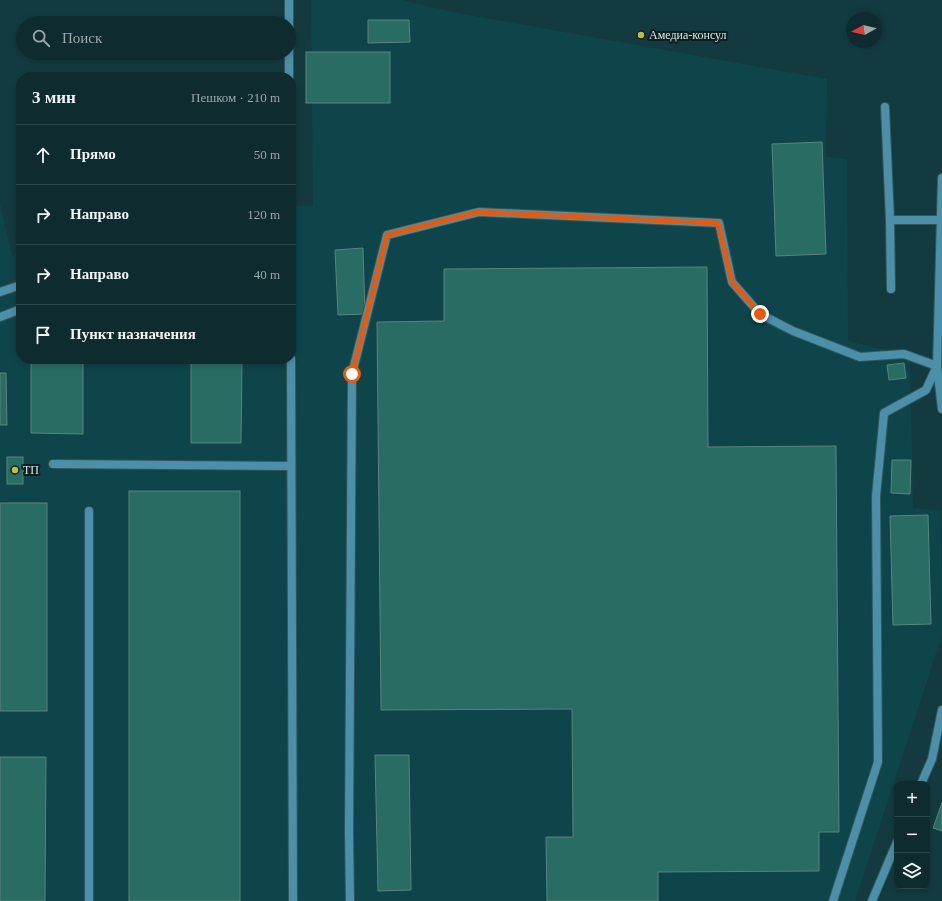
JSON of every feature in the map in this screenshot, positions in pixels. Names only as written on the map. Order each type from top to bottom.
[{"type":"street","points":[[289,0],[289,16]]},
{"type":"street","points":[[289,60],[289,72]]},
{"type":"street","points":[[885,107],[890,220],[891,289]]},
{"type":"street","points":[[942,178],[937,366],[942,409]]},
{"type":"street","points":[[350,901],[349,824],[352,374],[387,235],[478,212],[718,223],[732,282],[760,314],[793,331],[860,357],[904,354],[937,366]]},
{"type":"street","points":[[890,220],[941,220]]},
{"type":"street","points":[[0,292],[16,287]]},
{"type":"street","points":[[0,317],[16,311]]},
{"type":"street","points":[[291,364],[293,901]]},
{"type":"street","points":[[833,901],[878,762],[876,496],[884,413],[926,390],[937,366]]},
{"type":"street","points":[[53,464],[291,466]]},
{"type":"street","points":[[89,511],[89,901]]},
{"type":"street","points":[[922,781],[932,759],[942,710]]},
{"type":"street","points":[[872,901],[894,849]]},
{"type":"shaded area","points":[[311,0],[402,0],[457,13],[827,79],[826,157],[847,159],[848,341],[910,356],[913,508],[941,511],[942,635],[855,901],[0,901],[0,203],[12,256],[16,255],[16,364],[296,364],[296,206],[313,206]]},
{"type":"building","points":[[368,20],[409,20],[410,42],[368,43]]},
{"type":"building","points":[[306,52],[390,52],[390,103],[306,103]]},
{"type":"building","points":[[822,142],[826,254],[776,256],[772,144]]},
{"type":"building","points":[[363,248],[365,314],[338,315],[335,250]]},
{"type":"building","points":[[707,267],[708,447],[836,446],[839,832],[819,832],[819,871],[658,872],[658,901],[547,901],[546,837],[573,837],[572,709],[381,710],[377,322],[444,321],[444,269]]},
{"type":"building","points":[[904,363],[906,378],[889,380],[887,365]]},
{"type":"building","points":[[31,364],[83,364],[83,434],[31,433]]},
{"type":"building","points":[[191,364],[242,364],[241,443],[191,443]]},
{"type":"building","points":[[0,373],[6,373],[7,425],[0,425]]},
{"type":"building","name":"ТП","points":[[7,457],[23,457],[23,484],[7,484]]},
{"type":"building","points":[[892,460],[911,460],[910,494],[891,493]]},
{"type":"building","points":[[129,491],[240,491],[240,901],[129,901]]},
{"type":"building","points":[[0,503],[47,503],[47,711],[0,711]]},
{"type":"building","points":[[928,515],[931,624],[893,625],[890,516]]},
{"type":"building","points":[[375,755],[409,755],[411,890],[378,891]]},
{"type":"building","points":[[0,757],[46,757],[45,901],[0,901]]},
{"type":"building","points":[[942,803],[942,831],[933,828]]},
{"type":"place","name":"Амедиа-консул","points":[[641,35]]},
{"type":"place","name":"ТП","points":[[15,470]]},
{"type":"route","points":[[352,374],[387,235],[478,212],[718,223],[732,282],[760,314]]}]
